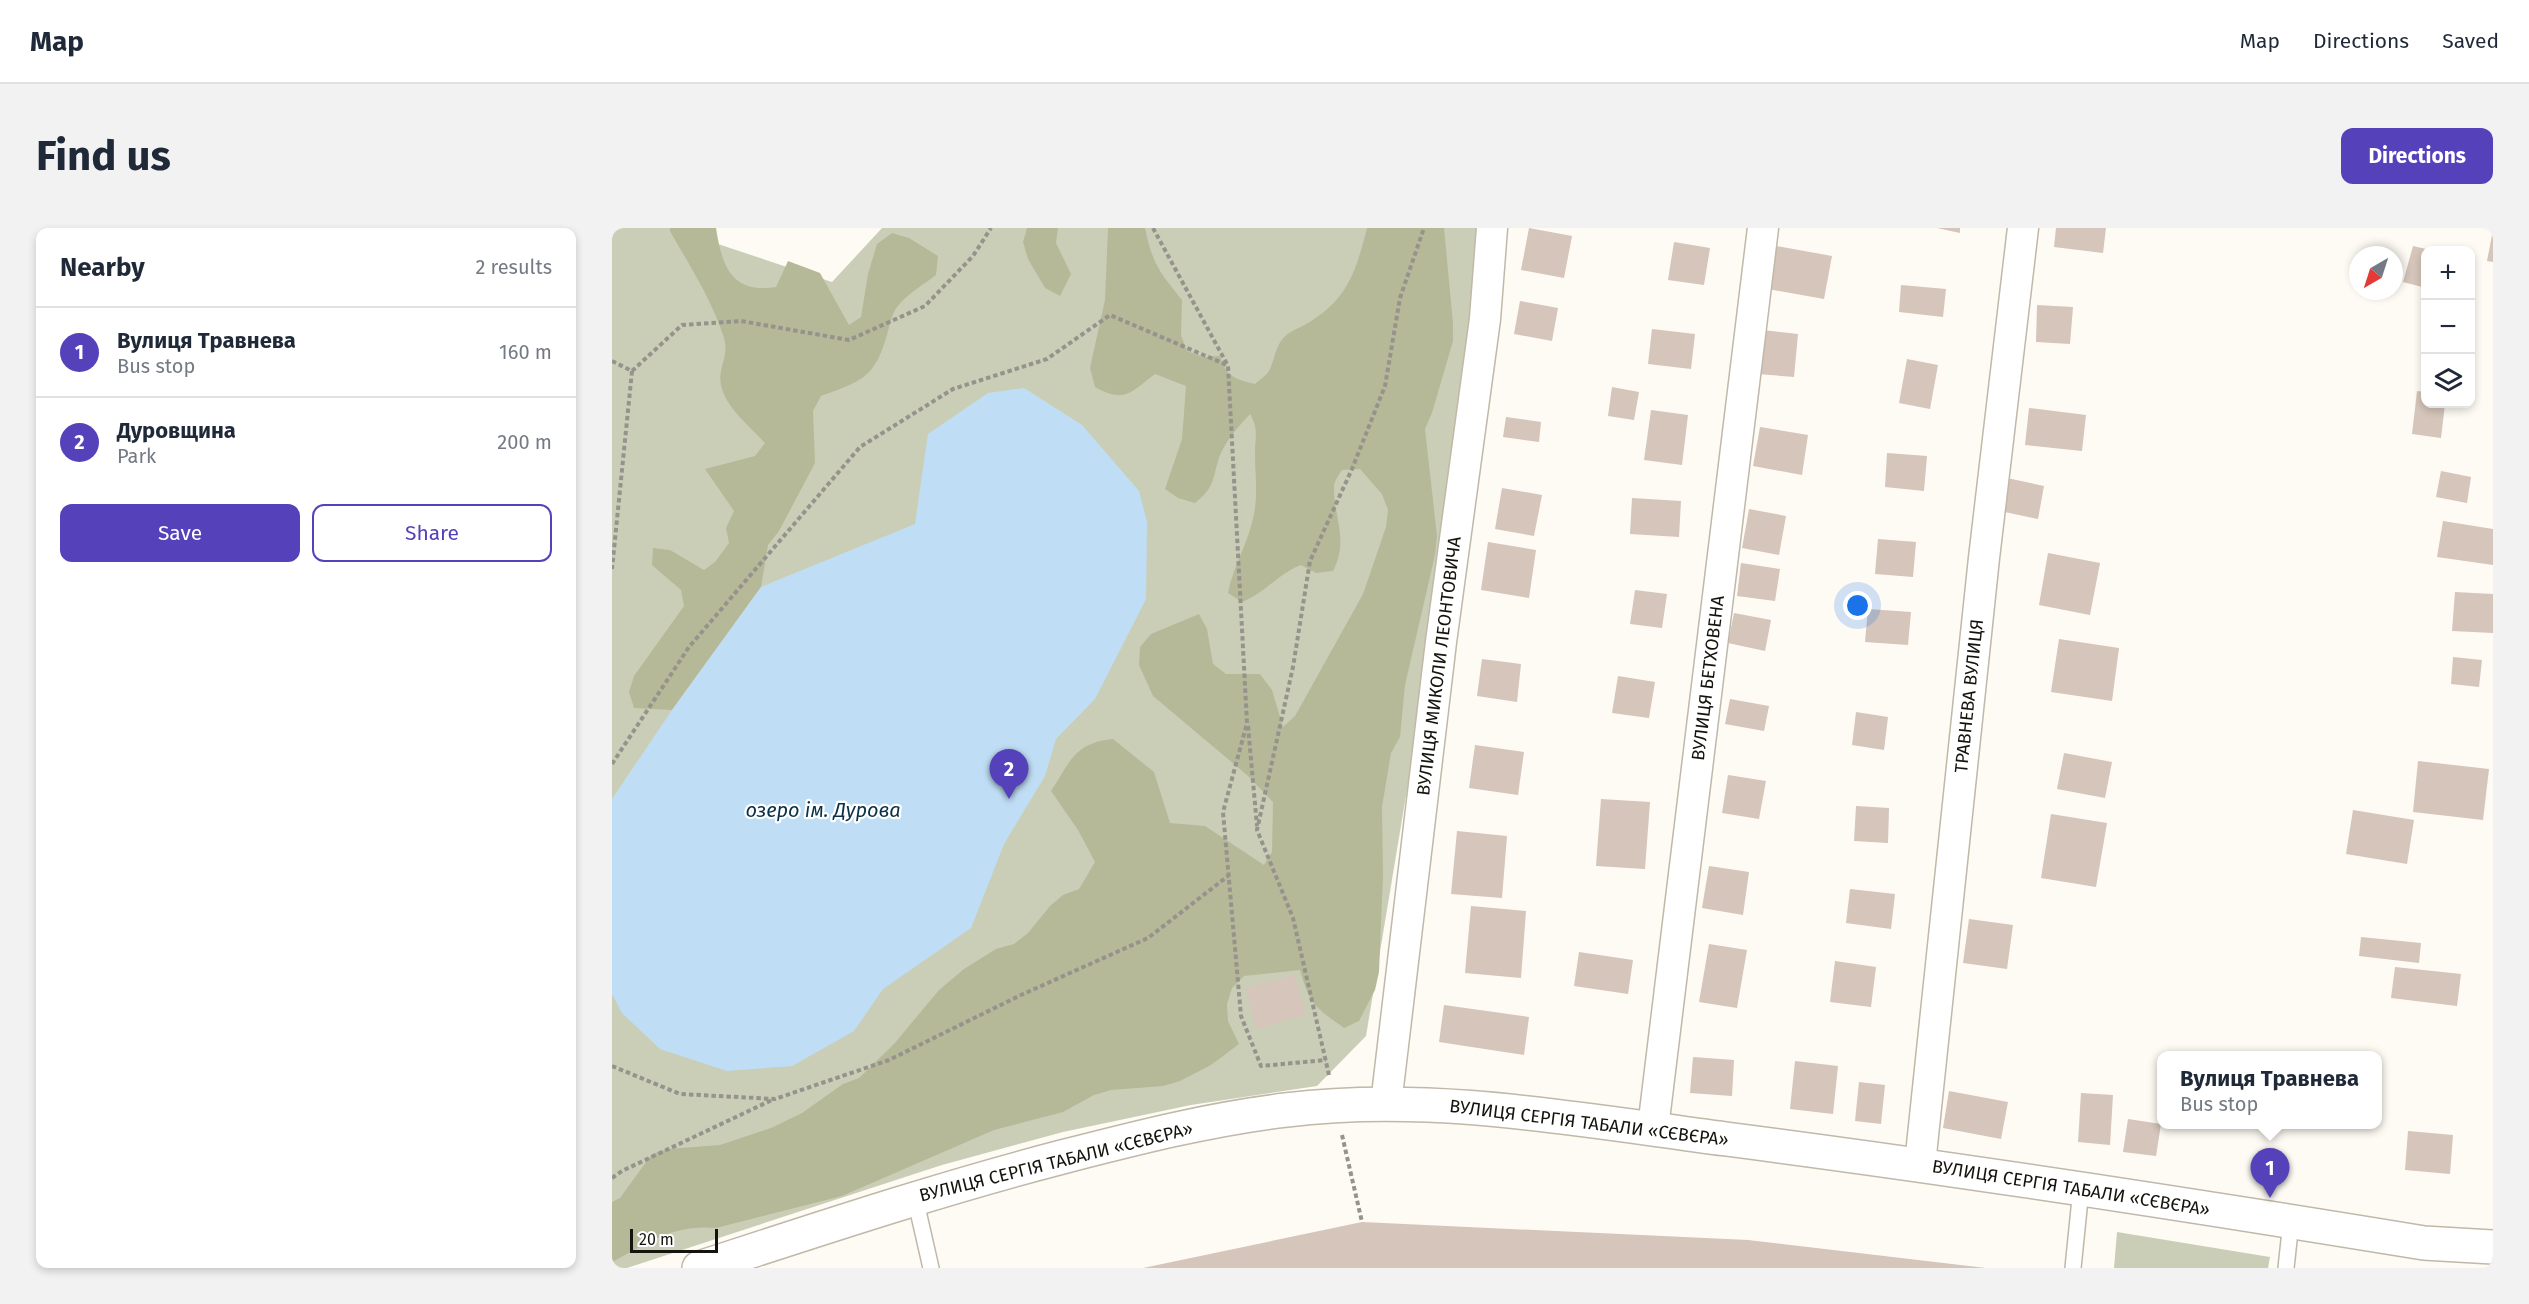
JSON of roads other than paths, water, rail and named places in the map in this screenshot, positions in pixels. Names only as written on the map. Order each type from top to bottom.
[{"type":"main road","name":"ВУЛИЦЯ СЕРГІЯ ТАБАЛИ «СЄВЄРА»","points":[[699,1268],[915,1198],[1132,1139],[1228,1119],[1288,1110],[1386,1104],[1453,1106],[1653,1128],[1920,1164],[2424,1243],[2493,1247]]},
{"type":"street","name":"ВУЛИЦЯ МИКОЛИ ЛЕОНТОВИЧА","points":[[1386,1104],[1442,642],[1485,319],[1492,228]]},
{"type":"street","name":"ВУЛИЦЯ БЕТХОВЕНА","points":[[1653,1128],[1763,228]]},
{"type":"street","name":"ТРАВНЕВА ВУЛИЦЯ","points":[[1920,1164],[1984,558],[2023,228]]},
{"type":"lane","points":[[2073,1268],[2081,1189]]},
{"type":"lane","points":[[915,1198],[931,1268]]},
{"type":"lane","points":[[2286,1268],[2292,1222]]},
{"type":"water","name":"озеро ім. Дурова","points":[[1024,388],[1082,425],[1139,491],[1147,522],[1146,599],[1095,699],[1056,739],[1045,776],[1004,844],[971,928],[883,989],[854,1031],[792,1066],[727,1071],[660,1049],[622,1013],[612,994],[612,799],[672,710],[761,587],[915,524],[928,434],[988,393]]},
{"type":"place","name":"Дуровщина","points":[[1009,799]]},
{"type":"place","name":"Вулиця Травнева","points":[[2270,1198]]}]
